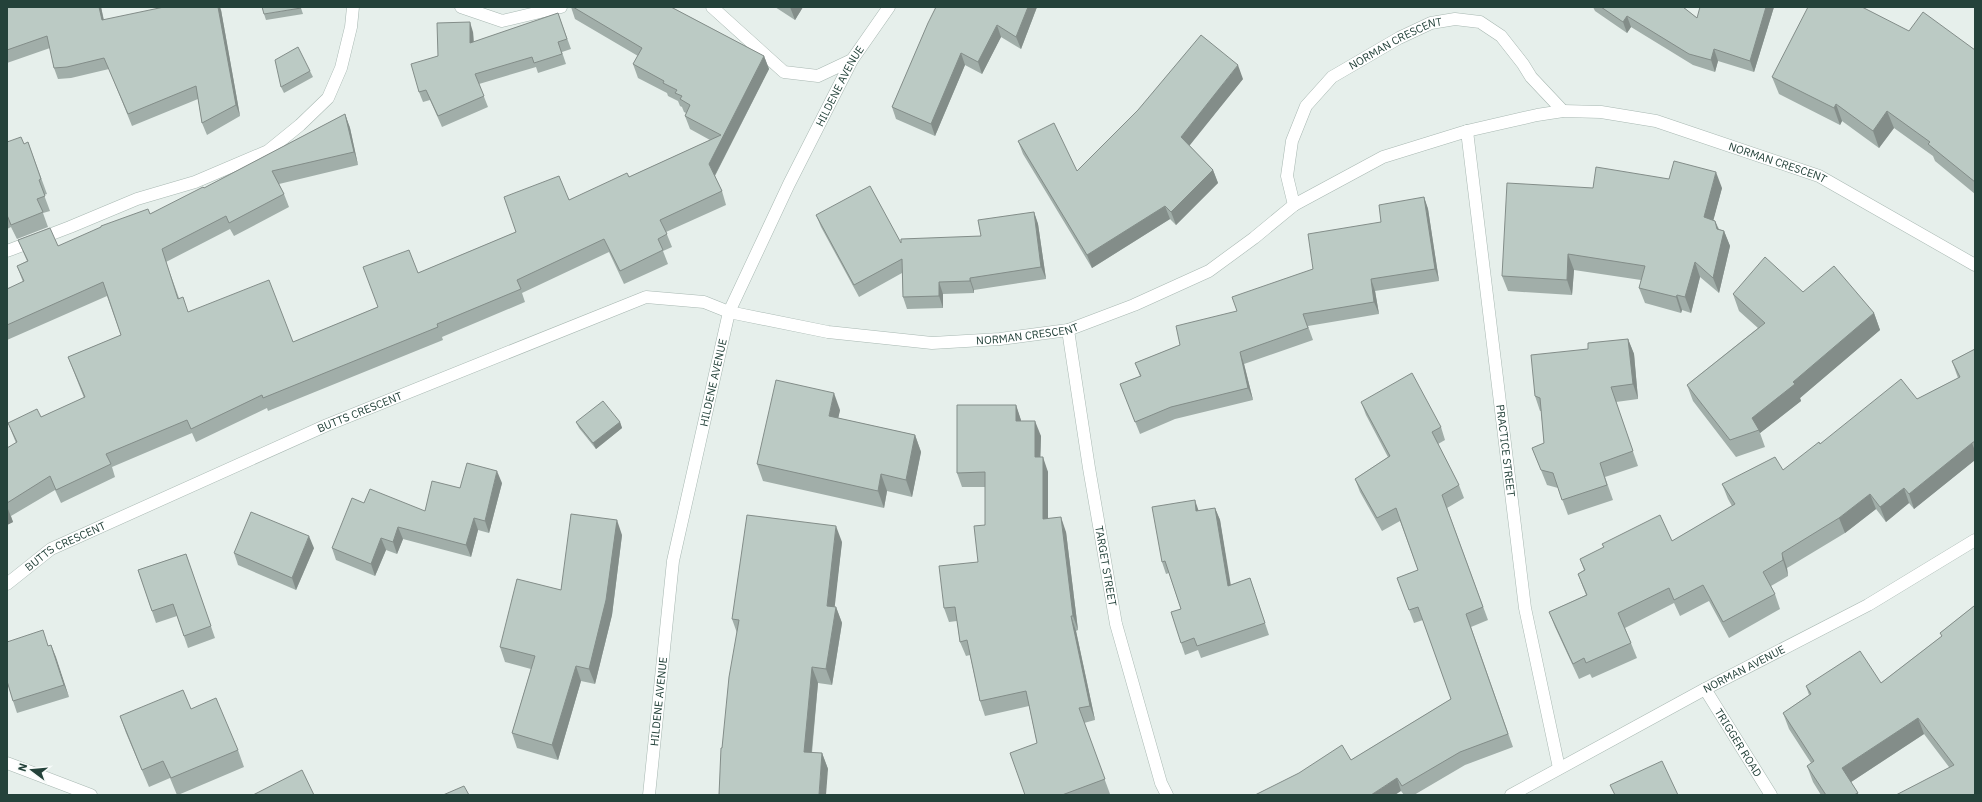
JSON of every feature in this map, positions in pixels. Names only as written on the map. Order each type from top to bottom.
[{"type":"street","points":[[7,251],[137,199],[195,182],[268,151],[300,125],[328,98],[341,68],[351,27],[353,7]]},
{"type":"street","points":[[460,7],[502,21],[561,7]]},
{"type":"street","points":[[712,7],[784,72],[818,76],[852,60]]},
{"type":"street","name":"HILDENE AVENUE","points":[[649,795],[672,561],[729,312],[789,184],[852,60],[889,7]]},
{"type":"street","name":"NORMAN CRESCENT","points":[[1294,205],[1287,176],[1292,141],[1306,106],[1332,77],[1431,22],[1455,19],[1480,22],[1501,36],[1523,64],[1531,77],[1563,111]]},
{"type":"street","name":"NORMAN CRESCENT","points":[[729,312],[828,332],[932,343],[1000,339],[1068,330],[1134,305],[1209,271],[1254,238],[1294,205],[1383,157],[1467,131],[1537,115],[1563,111],[1601,112],[1656,121],[1819,176],[1975,266]]},
{"type":"street","name":"PRACTICE STREET","points":[[1467,131],[1525,608],[1559,768]]},
{"type":"street","name":"BUTTS CRESCENT","points":[[7,584],[51,549],[94,529],[326,425],[646,297],[704,302],[729,312]]},
{"type":"street","name":"TARGET STREET","points":[[1068,330],[1089,468],[1116,624],[1161,783],[1167,795]]},
{"type":"street","name":"NORMAN AVENUE","points":[[1511,795],[1705,689],[1868,604],[1975,540]]},
{"type":"street","name":"TRIGGER ROAD","points":[[1705,689],[1772,795]]},
{"type":"street","points":[[7,763],[91,795]]},
{"type":"building","points":[[7,7],[99,7],[102,20],[164,7],[218,7],[236,105],[202,123],[196,86],[128,114],[104,58],[67,67],[54,68],[47,36],[7,50]]},
{"type":"building","points":[[262,7],[300,7],[301,8],[264,14]]},
{"type":"building","points":[[573,7],[671,7],[764,56],[709,164],[722,191],[660,220],[667,234],[658,239],[663,250],[620,271],[604,239],[517,280],[521,289],[437,324],[438,327],[263,398],[262,395],[191,429],[187,420],[106,454],[111,464],[56,490],[50,476],[7,503],[7,448],[17,442],[8,423],[37,409],[41,417],[85,397],[68,357],[121,335],[103,282],[7,325],[7,289],[24,281],[17,266],[28,261],[18,240],[50,228],[58,246],[101,226],[148,209],[150,214],[203,187],[204,188],[345,114],[354,152],[272,171],[284,194],[229,223],[226,216],[162,249],[178,299],[183,297],[188,312],[269,280],[293,342],[378,307],[363,267],[409,250],[418,273],[516,232],[504,197],[559,176],[569,200],[627,173],[629,177],[721,135],[685,116],[690,105],[680,99],[682,96],[675,93],[677,90],[633,64],[642,48]]},
{"type":"building","points":[[936,7],[1028,7],[1016,37],[997,25],[978,62],[961,53],[931,124],[892,107]]},
{"type":"building","points":[[1601,7],[1683,7],[1697,18],[1700,7],[1766,7],[1750,61],[1714,49],[1711,60],[1689,54],[1627,16],[1623,22]]},
{"type":"building","points":[[1808,7],[1862,7],[1909,31],[1923,12],[1975,50],[1975,182],[1928,144],[1930,142],[1887,111],[1873,131],[1836,104],[1834,108],[1772,77]]},
{"type":"building","points":[[558,13],[567,39],[558,42],[562,54],[534,63],[532,57],[475,74],[484,96],[438,116],[426,90],[419,92],[411,64],[438,56],[437,23],[470,22],[470,43]]},
{"type":"building","points":[[1201,35],[1238,65],[1181,137],[1213,170],[1171,212],[1165,206],[1087,255],[1018,141],[1054,123],[1077,171],[1138,110]]},
{"type":"building","points":[[298,47],[310,71],[281,87],[275,60]]},
{"type":"building","points":[[21,137],[24,144],[28,142],[41,179],[39,180],[45,196],[37,199],[43,212],[11,225],[7,215],[7,142]]},
{"type":"building","points":[[1674,161],[1716,172],[1704,217],[1715,221],[1717,229],[1724,231],[1713,278],[1695,262],[1685,297],[1677,295],[1676,297],[1639,288],[1645,266],[1568,254],[1567,280],[1502,276],[1507,183],[1593,188],[1596,167],[1669,179]]},
{"type":"building","points":[[870,186],[901,243],[901,239],[981,236],[978,220],[1034,212],[1041,267],[970,278],[970,281],[939,282],[939,296],[903,297],[902,259],[854,285],[816,215]]},
{"type":"building","points":[[1424,197],[1435,269],[1371,279],[1374,302],[1303,314],[1308,328],[1240,352],[1248,388],[1171,407],[1135,422],[1120,384],[1141,376],[1135,363],[1180,345],[1176,326],[1237,311],[1232,297],[1313,269],[1308,234],[1381,222],[1379,205]]},
{"type":"building","points":[[1765,257],[1803,292],[1834,266],[1874,313],[1793,382],[1795,384],[1752,418],[1759,430],[1730,440],[1687,385],[1765,323],[1733,294]]},
{"type":"building","points":[[1628,339],[1633,384],[1611,387],[1633,451],[1600,463],[1607,485],[1562,500],[1553,473],[1541,470],[1532,448],[1544,443],[1540,398],[1535,396],[1531,355],[1588,349],[1588,343]]},
{"type":"building","points":[[1975,349],[1975,441],[1909,494],[1904,488],[1880,507],[1870,494],[1839,518],[1782,553],[1783,560],[1763,572],[1775,594],[1723,622],[1703,585],[1674,600],[1669,588],[1618,613],[1631,643],[1586,663],[1584,658],[1573,664],[1549,612],[1587,595],[1578,574],[1585,570],[1580,559],[1604,547],[1602,544],[1660,515],[1672,541],[1735,504],[1722,484],[1775,457],[1783,470],[1819,442],[1820,444],[1901,379],[1917,399],[1960,377],[1952,361]]},
{"type":"building","points":[[1412,373],[1441,427],[1432,432],[1459,485],[1442,495],[1483,607],[1466,614],[1508,734],[1460,752],[1402,786],[1397,778],[1371,795],[1255,795],[1299,773],[1342,745],[1351,760],[1451,699],[1418,607],[1409,610],[1397,578],[1418,570],[1396,508],[1377,518],[1355,479],[1390,456],[1361,402]]},
{"type":"building","points":[[776,380],[834,393],[829,416],[915,435],[906,480],[881,474],[878,491],[757,464]]},
{"type":"building","points":[[603,401],[620,422],[593,443],[576,422]]},
{"type":"building","points":[[957,405],[1016,405],[1016,421],[1035,421],[1035,457],[1043,457],[1043,519],[1061,517],[1073,616],[1071,616],[1090,706],[1079,708],[1105,779],[1062,795],[1025,795],[1010,753],[1037,743],[1026,691],[980,701],[967,640],[960,642],[955,607],[944,608],[939,566],[978,562],[974,526],[985,525],[985,472],[957,473]]},
{"type":"building","points":[[467,463],[497,471],[485,521],[474,518],[466,545],[398,527],[393,542],[381,538],[371,564],[332,548],[352,498],[364,503],[370,489],[425,511],[432,481],[460,488]]},
{"type":"building","points":[[1195,500],[1196,511],[1215,508],[1228,586],[1250,578],[1265,623],[1197,646],[1194,638],[1181,643],[1171,612],[1181,609],[1165,561],[1162,562],[1152,507]]},
{"type":"building","points":[[251,512],[309,536],[292,578],[234,553]]},
{"type":"building","points":[[571,514],[617,520],[606,600],[589,669],[576,666],[552,745],[512,733],[535,656],[500,647],[517,579],[561,590]]},
{"type":"building","points":[[747,515],[836,526],[827,606],[836,607],[826,669],[812,667],[804,752],[822,753],[819,795],[719,795],[721,748],[729,677],[739,620],[732,619]]},
{"type":"building","points":[[186,554],[211,626],[184,636],[173,604],[152,611],[138,570]]},
{"type":"building","points":[[1974,606],[1975,795],[1896,795],[1954,765],[1918,718],[1842,768],[1858,793],[1854,795],[1826,795],[1807,766],[1814,761],[1783,713],[1811,694],[1806,686],[1860,651],[1881,683],[1942,636],[1940,633]]},
{"type":"building","points":[[43,630],[48,646],[51,645],[64,685],[13,701],[7,681],[7,642]]},
{"type":"building","points":[[183,690],[191,709],[216,698],[238,750],[171,778],[163,761],[142,770],[120,716]]},
{"type":"building","points":[[1662,761],[1678,795],[1615,795],[1610,785]]},
{"type":"building","points":[[302,770],[314,795],[253,795]]},
{"type":"building","points":[[464,786],[469,795],[443,795]]}]
